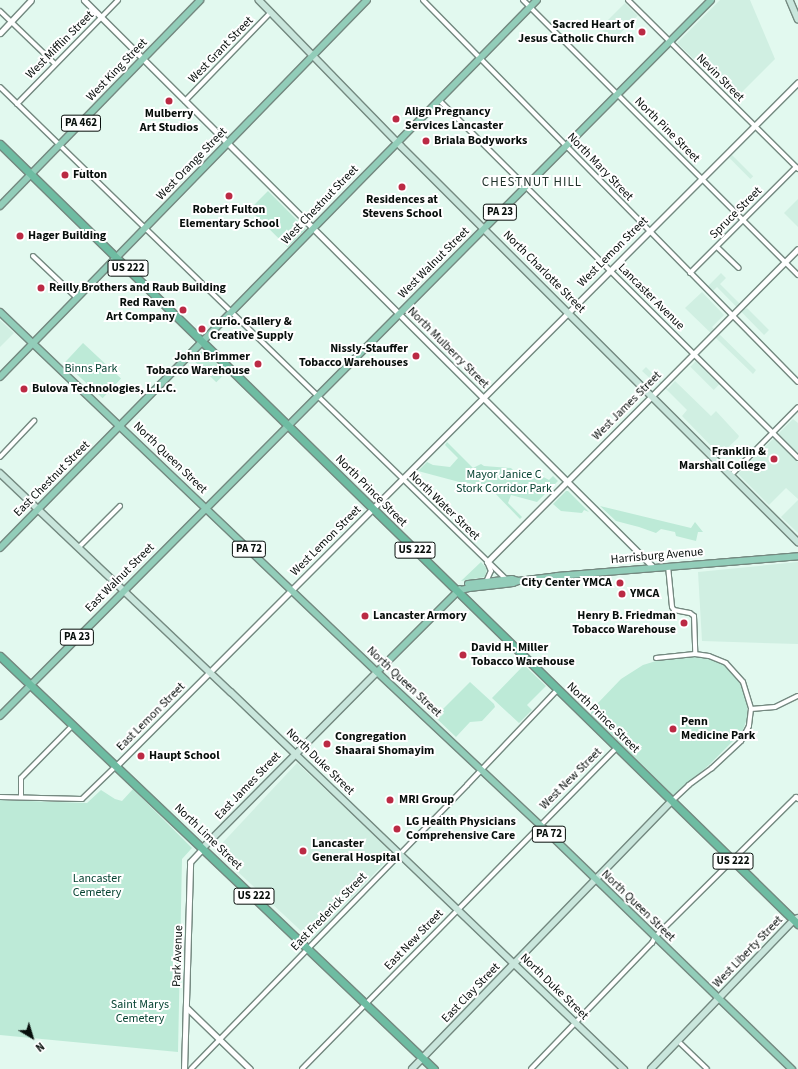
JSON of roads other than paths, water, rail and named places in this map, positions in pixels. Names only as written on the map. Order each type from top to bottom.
[{"type":"highway","name":"US 222","points":[[0,144],[31,174]]},
{"type":"highway","name":"North Prince Street","points":[[31,174],[732,860],[797,921]]},
{"type":"highway","name":"North Lime Street","points":[[0,656],[434,1069]]},
{"type":"main road","name":"West King Street","points":[[0,206],[200,0]]},
{"type":"main road","name":"North Charlotte Street","points":[[259,0],[398,142],[798,542]]},
{"type":"main road","name":"West Orange Street","points":[[0,377],[76,297],[367,0]]},
{"type":"main road","name":"West Chestnut Street","points":[[120,426],[537,0]]},
{"type":"main road","name":"West Walnut Street","points":[[206,508],[711,0]]},
{"type":"main road","points":[[790,0],[798,19]]},
{"type":"main road","name":"North Queen Street","points":[[0,312],[377,672],[540,825],[792,1069]]},
{"type":"main road","name":"East Chestnut Street","points":[[0,548],[120,426]]},
{"type":"main road","name":"North Duke Street","points":[[0,474],[79,547],[624,1069]]},
{"type":"main road","name":"East Walnut Street","points":[[0,716],[206,508]]},
{"type":"main road","name":"Harrisburg Avenue","points":[[457,591],[518,581],[653,567],[798,556]]},
{"type":"main road","name":"Harrisburg Avenue","points":[[457,591],[470,584],[506,579],[518,581]]},
{"type":"main road","points":[[377,672],[457,591]]},
{"type":"main road","name":"East James Street","points":[[203,848],[377,672]]},
{"type":"main road","name":"East Clay Street","points":[[412,1069],[672,801]]},
{"type":"main road","name":"West Liberty Street","points":[[650,1069],[797,921],[798,911]]},
{"type":"street","points":[[0,33],[31,0]]},
{"type":"street","name":"North Mulberry Street","points":[[84,0],[653,567]]},
{"type":"street","name":"North Mary Street","points":[[423,0],[648,231],[798,382]]},
{"type":"street","name":"North Pine Street","points":[[523,0],[798,275]]},
{"type":"street","name":"Nevin Street","points":[[628,0],[797,168]]},
{"type":"street","name":"West Mifflin Street","points":[[17,104],[116,1]]},
{"type":"street","points":[[0,12],[55,64]]},
{"type":"street","name":"West Grant Street","points":[[185,101],[271,12]]},
{"type":"street","name":"West Lemon Street","points":[[292,590],[798,82]]},
{"type":"street","name":"North Water Street","points":[[0,87],[506,579]]},
{"type":"street","name":"Lancaster Avenue","points":[[439,100],[798,458]]},
{"type":"street","name":"Spruce Street","points":[[690,273],[797,168]]},
{"type":"street","points":[[717,246],[739,268]]},
{"type":"street","name":"West James Street","points":[[487,562],[798,250]]},
{"type":"street","points":[[33,256],[76,297]]},
{"type":"street","points":[[731,475],[798,407]]},
{"type":"street","points":[[0,457],[34,421]]},
{"type":"street","points":[[79,547],[120,506]]},
{"type":"street","points":[[486,582],[491,571],[487,562]]},
{"type":"street","points":[[668,566],[672,607],[674,610],[690,613],[694,616],[695,654]]},
{"type":"street","name":"East Lemon Street","points":[[0,797],[82,799],[292,590]]},
{"type":"street","points":[[656,658],[695,654],[718,659],[732,668],[743,682],[751,709],[749,726],[741,740],[712,768],[689,785],[672,801]]},
{"type":"street","name":"East Frederick Street","points":[[192,1069],[482,770],[558,689]]},
{"type":"street","points":[[751,709],[775,707],[798,696]]},
{"type":"street","points":[[21,797],[21,778],[73,724]]},
{"type":"street","name":"West New Street","points":[[540,825],[617,747]]},
{"type":"street","points":[[531,1069],[652,943],[655,937],[797,798]]},
{"type":"street","name":"East New Street","points":[[302,1069],[540,825]]},
{"type":"street","name":"Park Avenue","points":[[184,1069],[190,862],[203,848]]},
{"type":"street","points":[[186,1007],[250,1069]]},
{"type":"street","points":[[678,1041],[707,1069]]},
{"type":"place","name":"Sacred Heart of Jesus Catholic Church","points":[[642,32]]},
{"type":"place","name":"Mulberry Art Studios","points":[[169,101]]},
{"type":"place","name":"Align Pregnancy Services Lancaster","points":[[396,119]]},
{"type":"place","name":"Briala Bodyworks","points":[[426,141]]},
{"type":"place","name":"Fulton","points":[[65,175]]},
{"type":"place","name":"Residences at Stevens School","points":[[402,187]]},
{"type":"place","name":"Robert Fulton Elementary School","points":[[229,196]]},
{"type":"place","name":"Hager Building","points":[[20,236]]},
{"type":"place","name":"Reilly Brothers and Raub Building","points":[[41,288]]},
{"type":"place","name":"Red Raven Art Company","points":[[183,310]]},
{"type":"place","name":"curio. Gallery & Creative Supply","points":[[202,329]]},
{"type":"place","name":"Nissly-Stauffer Tobacco Warehouses","points":[[416,356]]},
{"type":"place","name":"John Brimmer Tobacco Warehouse","points":[[258,364]]},
{"type":"place","name":"Bulova Technologies, L.L.C.","points":[[24,389]]},
{"type":"place","name":"Franklin & Marshall College","points":[[774,459]]},
{"type":"place","name":"City Center YMCA","points":[[620,583]]},
{"type":"place","name":"YMCA","points":[[622,594]]},
{"type":"place","name":"Lancaster Armory","points":[[365,616]]},
{"type":"place","name":"Henry B. Friedman Tobacco Warehouse","points":[[684,623]]},
{"type":"place","name":"David H. Miller Tobacco Warehouse","points":[[463,655]]},
{"type":"place","name":"Penn Medicine Park","points":[[673,729]]},
{"type":"place","name":"Congregation Shaarai Shomayim","points":[[327,744]]},
{"type":"place","name":"Haupt School","points":[[141,756]]},
{"type":"place","name":"MRI Group","points":[[390,800]]},
{"type":"place","name":"LG Health Physicians Comprehensive Care","points":[[397,829]]},
{"type":"place","name":"Lancaster General Hospital","points":[[303,851]]},
{"type":"district","name":"CHESTNUT HILL","points":[[532,182]]},
{"type":"park label","name":"Binns Park","points":[[91,369]]},
{"type":"park label","name":"Mayor Janice C Stork Corridor Park","points":[[504,482]]},
{"type":"park label","name":"Lancaster Cemetery","points":[[97,886]]},
{"type":"park label","name":"Saint Marys Cemetery","points":[[140,1012]]}]
